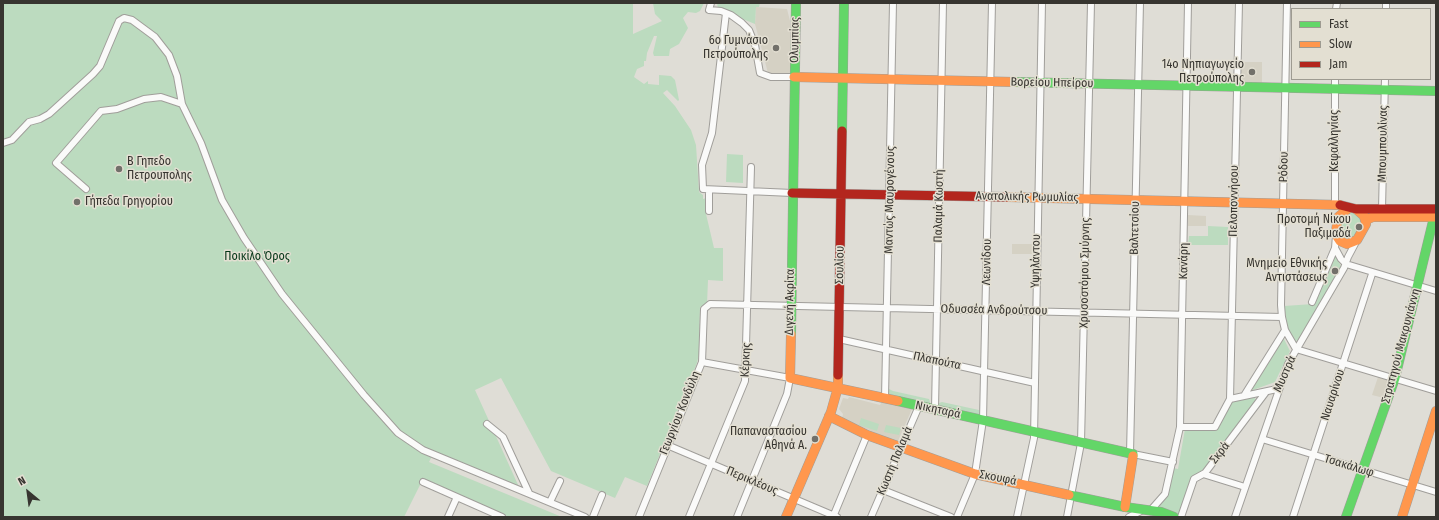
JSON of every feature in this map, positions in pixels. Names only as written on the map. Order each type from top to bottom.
[{"type":"street","name":"Βορείου Ηπείρου","points":[[711,3],[709,10],[726,13],[738,19],[750,32],[755,45],[760,73],[771,77],[1286,88],[1335,84],[1384,90],[1436,91]]},
{"type":"street","name":"Ολυμπίας","points":[[794,77],[796,3]]},
{"type":"street","name":"Σουλίου","points":[[786,517],[829,416],[838,387],[844,3]]},
{"type":"street","name":"Μαντώς Μαυρογένους","points":[[886,398],[893,3]]},
{"type":"street","name":"Παλαμά Κωστή","points":[[934,409],[940,196],[943,3]]},
{"type":"street","name":"Λεωνίδου","points":[[957,517],[975,474],[983,420],[992,3]]},
{"type":"street","name":"Υψηλάντου","points":[[1017,517],[1034,432],[1037,198],[1042,3]]},
{"type":"street","name":"Χρυσοστόμου Σμύρνης","points":[[1067,517],[1081,442],[1090,3]]},
{"type":"street","name":"Βαλτετσίου","points":[[1131,454],[1140,3]]},
{"type":"street","name":"Κανάρη","points":[[1146,511],[1165,494],[1180,427],[1188,3]]},
{"type":"street","name":"Πελοποννήσου","points":[[1230,398],[1238,3]]},
{"type":"street","name":"Ρόδου","points":[[1287,3],[1282,317],[1285,330],[1296,349]]},
{"type":"street","points":[[709,211],[707,191],[703,188],[702,166],[712,133],[726,13]]},
{"type":"street","points":[[3,143],[12,140],[29,122],[40,119],[49,114],[93,74],[100,66],[119,21],[124,18],[132,20],[156,37],[169,55],[177,76],[182,104],[201,143],[222,200],[244,238],[282,294],[364,395],[398,433],[423,450],[584,517]]},
{"type":"street","name":"Διγενή Ακρίτα","points":[[738,517],[787,394],[790,378],[794,77]]},
{"type":"street","name":"Μπουμπουλίνας","points":[[1382,209],[1384,80]]},
{"type":"street","name":"Κεφαλληνίας","points":[[1335,84],[1335,204]]},
{"type":"street","points":[[86,189],[56,163],[101,111],[116,109],[153,98],[169,99],[182,104]]},
{"type":"street","name":"Κέρκης","points":[[689,517],[745,381],[747,371],[747,306],[751,167]]},
{"type":"street","name":"Ανατολικής Ρωμυλίας","points":[[707,191],[1335,204],[1352,209],[1382,209],[1435,215]]},
{"type":"street","points":[[1312,302],[1335,248],[1336,236],[1338,217],[1352,209],[1363,215],[1366,220],[1366,226],[1357,240],[1351,243],[1343,243],[1336,236]]},
{"type":"street","points":[[1366,220],[1373,217],[1435,215]]},
{"type":"street","name":"Στρατηγού Μακρυγιάννη","points":[[1346,517],[1395,378],[1435,215]]},
{"type":"street","name":"Μυστρά","points":[[1235,517],[1278,389],[1296,349],[1346,264],[1357,240]]},
{"type":"street","points":[[1335,248],[1338,256],[1346,264],[1372,274],[1436,291]]},
{"type":"street","name":"Ναυαρίνου","points":[[1293,517],[1372,274]]},
{"type":"street","name":"Οδυσσέα Ανδρούτσου","points":[[706,306],[710,304],[1282,317]]},
{"type":"street","name":"Γεωργίου Κονδύλη","points":[[639,517],[702,362],[704,309],[706,306]]},
{"type":"street","points":[[1180,427],[1215,427],[1230,398],[1239,398],[1245,394],[1285,330]]},
{"type":"street","name":"Πλαπούτα","points":[[839,339],[1035,383]]},
{"type":"street","points":[[1296,349],[1436,390]]},
{"type":"street","name":"Νικηταρά","points":[[702,362],[838,387],[1131,454],[1173,462]]},
{"type":"street","points":[[1245,394],[1278,389]]},
{"type":"street","name":"Σκρά","points":[[1181,517],[1194,479],[1204,474],[1266,392]]},
{"type":"street","name":"Κωστή Παλαμά","points":[[871,517],[919,406]]},
{"type":"street","points":[[1402,517],[1436,411]]},
{"type":"street","name":"Σκουφά","points":[[829,416],[867,435],[975,474],[1174,517]]},
{"type":"street","points":[[486,424],[503,437],[529,493]]},
{"type":"street","points":[[835,517],[867,435]]},
{"type":"street","name":"Τσακάλωφ","points":[[1262,439],[1436,492]]},
{"type":"street","name":"Περικλέους","points":[[667,445],[835,517]]},
{"type":"street","points":[[1125,507],[1131,454]]},
{"type":"street","points":[[1204,474],[1245,487]]},
{"type":"street","points":[[550,502],[560,481]]},
{"type":"street","points":[[423,482],[497,516]]},
{"type":"street","points":[[883,490],[951,517]]},
{"type":"street","points":[[593,517],[602,495]]},
{"type":"street","points":[[448,517],[457,497]]},
{"type":"street","points":[[1129,517],[1146,511]]},
{"type":"shaded area","name":"6ο Γυμνάσιο Πετρούπολης","points":[[756,7],[787,9],[790,21],[791,73],[768,73],[755,24]]},
{"type":"shaded area","name":"14ο Νηπιαγωγείο Πετρούπολης","points":[[1241,62],[1262,62],[1262,83],[1241,82]]},
{"type":"shaded area","points":[[1188,215],[1206,216],[1206,226],[1188,226]]},
{"type":"shaded area","points":[[1012,244],[1032,244],[1032,254],[1012,254]]},
{"type":"shaded area","points":[[1378,377],[1389,381],[1384,398],[1372,395]]},
{"type":"shaded area","points":[[849,397],[880,405],[882,402],[912,409],[898,441],[896,442],[842,418],[843,414],[839,409],[843,398],[848,399]]},
{"type":"green space","name":"Ποικίλο Όρος","points":[[3,3],[633,3],[633,34],[662,21],[655,14],[653,3],[704,3],[700,11],[696,13],[688,12],[683,18],[688,28],[679,44],[670,49],[669,56],[654,56],[653,53],[657,36],[654,36],[647,53],[646,61],[644,61],[644,66],[637,69],[634,77],[644,84],[648,81],[648,84],[659,85],[659,75],[671,76],[675,80],[679,100],[678,101],[667,90],[663,93],[675,106],[691,130],[696,145],[699,192],[703,195],[703,199],[706,198],[706,214],[714,248],[723,248],[723,281],[708,280],[707,304],[700,307],[699,354],[697,363],[647,486],[625,477],[615,498],[551,471],[501,378],[475,390],[519,487],[434,452],[429,462],[562,517],[509,517],[423,479],[404,517],[3,517]]},
{"type":"green space","points":[[717,3],[760,3],[759,7],[756,7],[755,24],[718,9]]},
{"type":"green space","points":[[727,154],[743,155],[743,183],[726,182]]},
{"type":"green space","points":[[1347,212],[1357,212],[1363,223],[1354,238],[1344,240],[1339,230],[1341,218]]},
{"type":"green space","points":[[1208,226],[1228,227],[1228,245],[1188,245],[1189,236],[1208,236]]},
{"type":"green space","points":[[1335,255],[1342,268],[1299,340],[1295,341],[1288,329],[1284,306],[1313,304],[1327,278]]},
{"type":"green space","points":[[1283,337],[1290,351],[1275,382],[1253,390],[1251,388]]},
{"type":"green space","points":[[889,389],[929,399],[930,402],[929,404],[889,395]]},
{"type":"green space","points":[[1253,396],[1257,401],[1206,469],[1192,478],[1180,516],[1161,509],[1159,505],[1166,496],[1173,468],[1178,469],[1185,429],[1217,430],[1231,400],[1240,401],[1244,397]]},
{"type":"green space","points":[[942,402],[979,410],[980,415],[939,407],[939,403]]},
{"type":"green space","points":[[861,418],[879,424],[877,431],[859,425]]},
{"type":"green space","points":[[886,425],[901,428],[899,435],[884,432]]},
{"type":"traffic: fast","points":[[791,334],[796,3]]},
{"type":"traffic: fast","points":[[842,131],[844,3]]},
{"type":"traffic: fast","points":[[1015,82],[1436,91]]},
{"type":"traffic: fast","points":[[1346,517],[1395,378],[1434,217]]},
{"type":"traffic: fast","points":[[898,401],[1133,454],[1133,456]]},
{"type":"traffic: fast","points":[[1069,495],[1125,507],[1161,512],[1174,517]]},
{"type":"traffic: slow","points":[[794,77],[1015,82]]},
{"type":"traffic: slow","points":[[1007,197],[1340,205]]},
{"type":"traffic: slow","points":[[1349,208],[1338,217],[1336,231],[1336,235],[1340,241],[1347,244],[1357,240],[1366,224],[1364,216],[1356,209]]},
{"type":"traffic: slow","points":[[1366,220],[1373,217],[1436,217]]},
{"type":"traffic: slow","points":[[791,334],[790,378],[898,401]]},
{"type":"traffic: slow","points":[[786,517],[831,412],[838,387],[838,375]]},
{"type":"traffic: slow","points":[[1402,517],[1436,411]]},
{"type":"traffic: slow","points":[[829,416],[867,435],[975,474],[1069,495]]},
{"type":"traffic: slow","points":[[1125,507],[1133,456]]},
{"type":"traffic: jam","points":[[838,375],[842,131]]},
{"type":"traffic: jam","points":[[792,193],[1007,197]]},
{"type":"traffic: jam","points":[[1340,205],[1356,209],[1436,209]]},
{"type":"place","name":"6ο Γυμνάσιο Πετρούπολης","points":[[776,48]]},
{"type":"place","name":"14ο Νηπιαγωγείο Πετρούπολης","points":[[1252,72]]},
{"type":"place","name":"Β Γηπεδο Πετρουπολης","points":[[119,169]]},
{"type":"place","name":"Γήπεδα Γρηγορίου","points":[[77,202]]},
{"type":"place","name":"Προτομή Νίκου Παξιμαδά","points":[[1359,227]]},
{"type":"place","name":"Μνημείο Εθνικής Αντιστάσεως","points":[[1335,271]]},
{"type":"place","name":"Παπαναστασίου Αθηνά Α.","points":[[815,439]]}]
